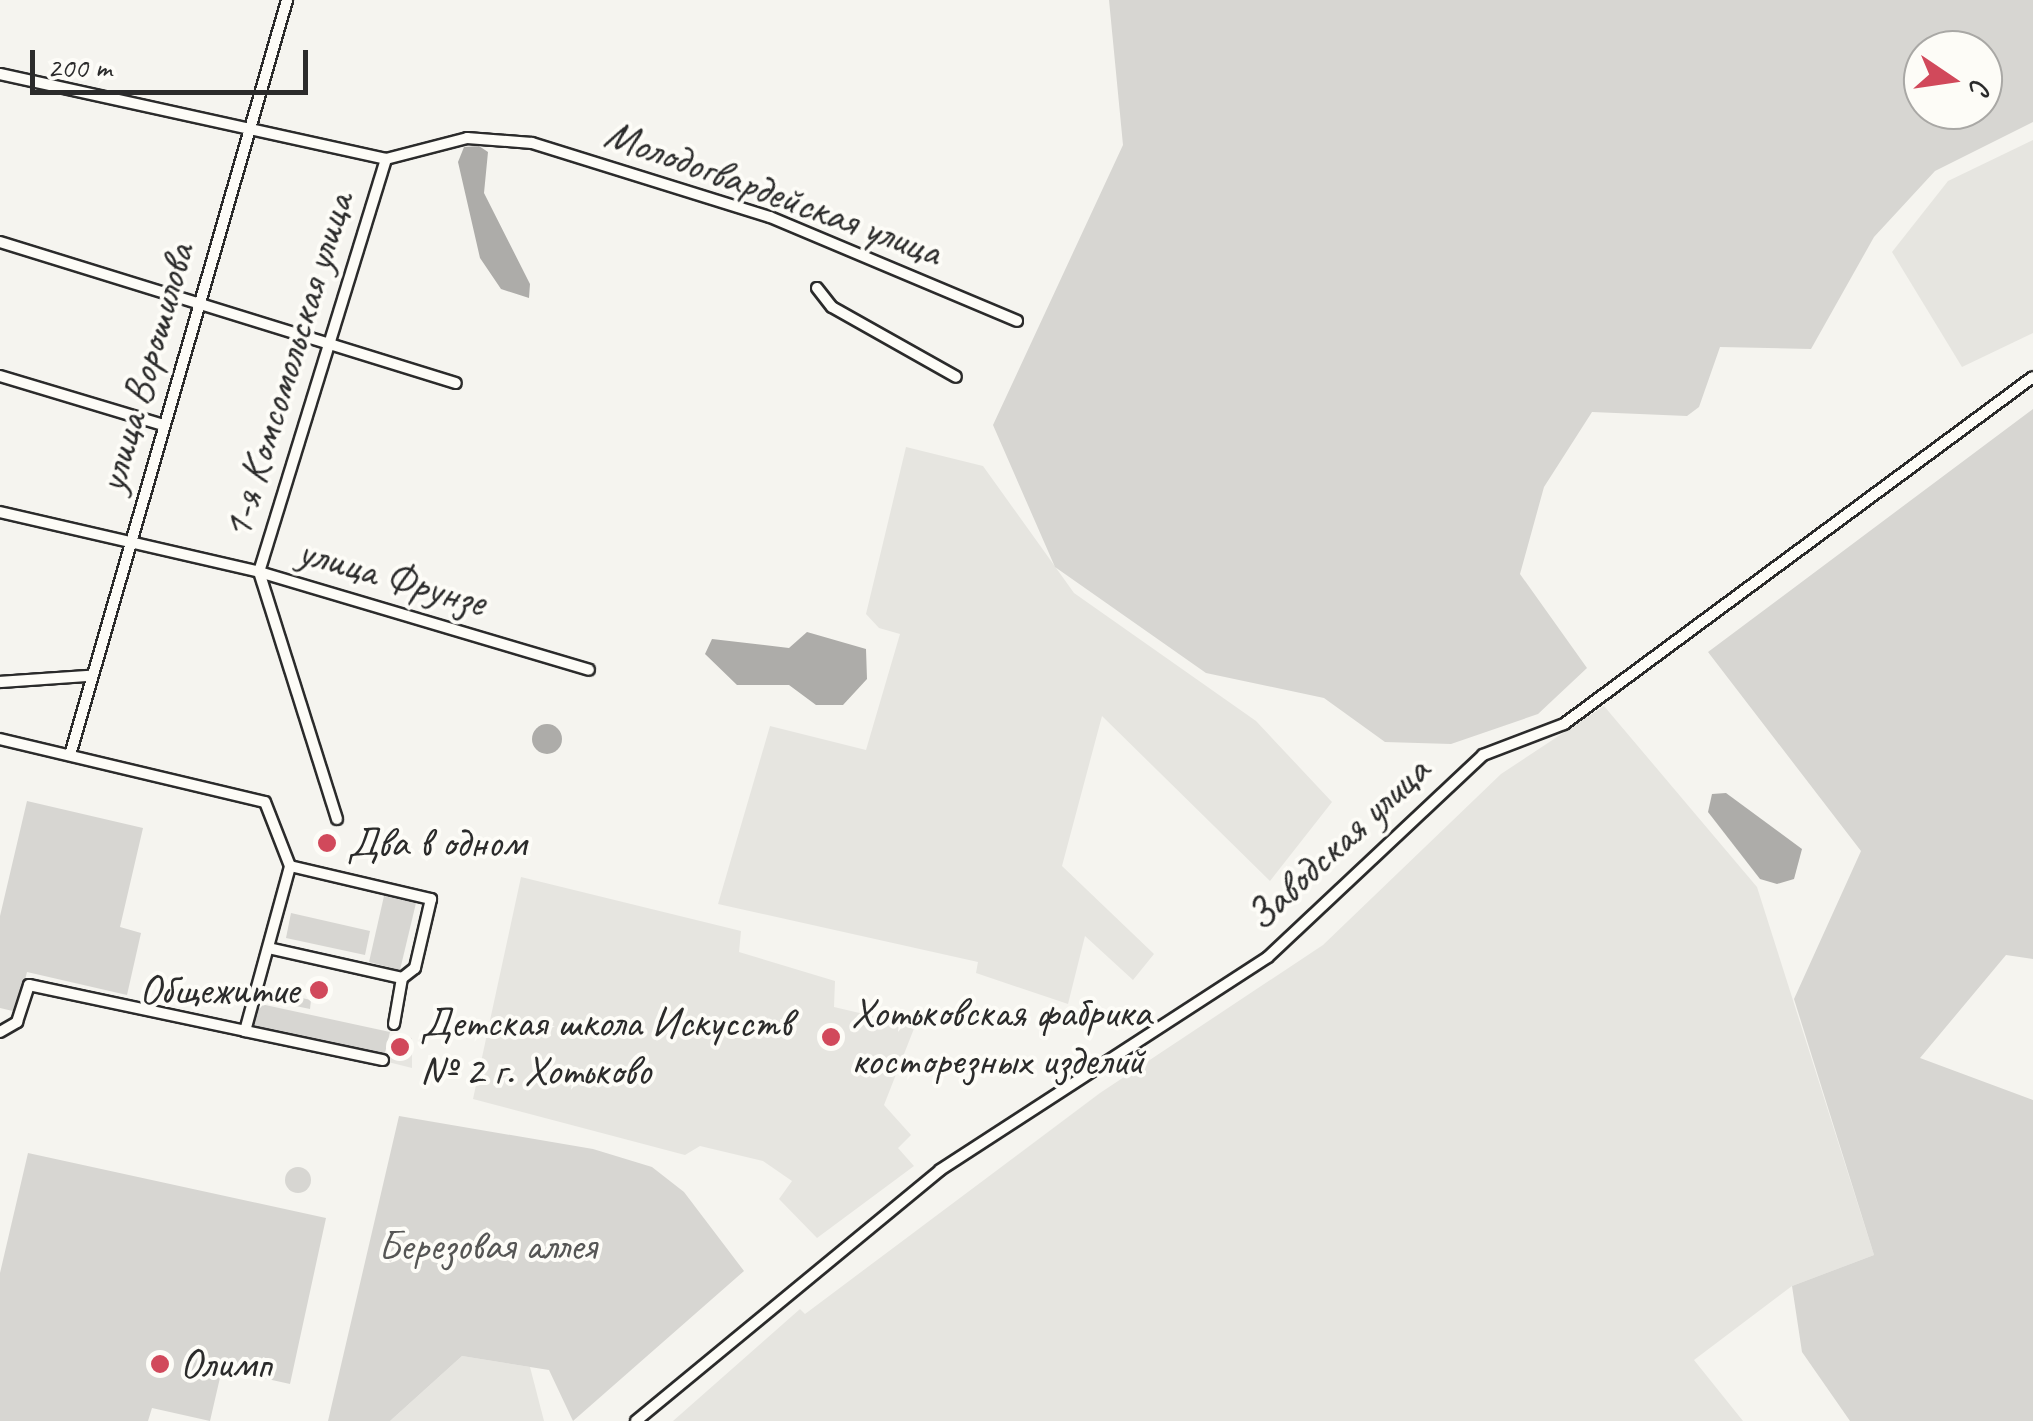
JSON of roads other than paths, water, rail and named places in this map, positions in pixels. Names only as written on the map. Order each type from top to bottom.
[{"type":"street","name":"улица Ворошилова","points":[[70,755],[89,676],[287,0]]},
{"type":"street","points":[[0,74],[250,124],[386,159]]},
{"type":"street","name":"Молодогвардейская улица","points":[[386,159],[466,138],[532,143],[770,216],[1017,321]]},
{"type":"street","name":"1-я Комсомольская улица","points":[[337,819],[259,572],[386,159]]},
{"type":"street","points":[[0,242],[456,383]]},
{"type":"street","points":[[817,288],[832,307],[956,377]]},
{"type":"street","points":[[0,376],[163,425]]},
{"type":"street","name":"Заводская улица","points":[[636,1421],[940,1170],[1268,957],[1483,755],[1554,731],[2033,377]]},
{"type":"street","name":"улица Фрунзе","points":[[0,512],[259,572],[590,670]]},
{"type":"street","points":[[0,682],[89,676]]},
{"type":"street","points":[[0,739],[265,802],[290,866],[272,948],[245,1031]]},
{"type":"street","points":[[290,866],[431,899],[415,968],[402,978],[394,1024]]},
{"type":"street","points":[[272,948],[402,978]]},
{"type":"street","points":[[0,1032],[17,1022],[29,986],[383,1060]]},
{"type":"place","name":"Два в одном","points":[[327,843]]},
{"type":"place","name":"Общежитие","points":[[319,990]]},
{"type":"place","name":"Хотьковская фабрика косторезных изделий","points":[[831,1037]]},
{"type":"place","name":"Детская школа Искусств № 2 г. Хотьково","points":[[400,1047]]},
{"type":"place","name":"Олимп","points":[[160,1364]]},
{"type":"park label","name":"Березовая аллея","points":[[487,1246]]}]
